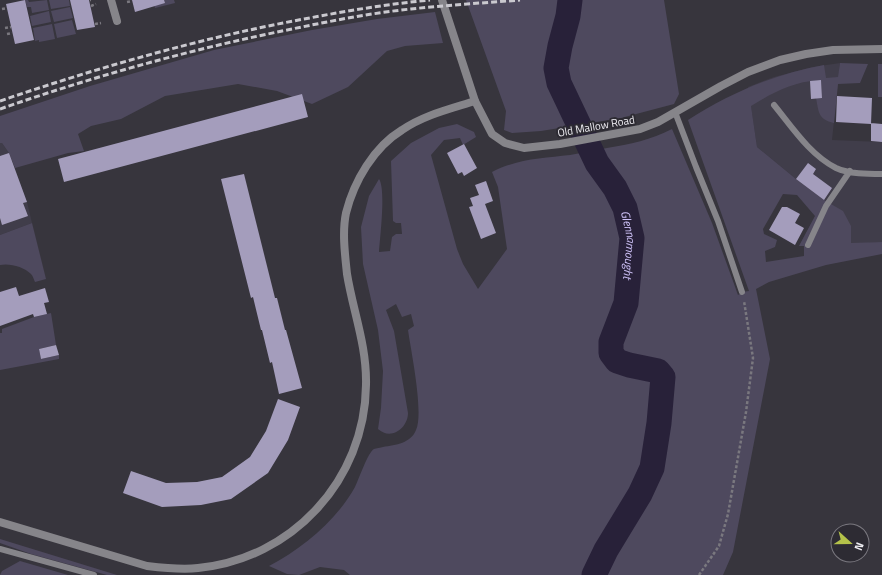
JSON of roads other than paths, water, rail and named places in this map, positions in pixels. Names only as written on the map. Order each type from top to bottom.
[{"type":"street","points":[[111,0],[117,21]]},
{"type":"street","name":"Old Mallow Road","points":[[442,0],[475,101],[492,134],[505,143],[524,148],[560,144],[640,130],[658,122],[720,86],[748,72],[780,60],[833,50],[882,49]]},
{"type":"street","points":[[0,522],[147,566],[170,569],[198,568],[231,562],[256,553],[281,540],[305,522],[322,504],[340,479],[359,435],[364,411],[366,385],[365,361],[348,275],[344,241],[346,214],[354,189],[365,168],[376,154],[402,130],[429,116],[475,101]]},
{"type":"lane","points":[[774,104],[813,152],[837,168],[862,174],[882,174]]},
{"type":"lane","points":[[676,112],[718,221],[742,292]]},
{"type":"lane","points":[[808,245],[826,206],[850,171]]},
{"type":"lane","points":[[0,549],[94,575]]},
{"type":"waterway","name":"Glennamought","points":[[570,0],[568,16],[556,68],[559,83],[597,163],[615,188],[625,208],[632,238],[626,303],[611,342],[611,353],[617,361],[658,371],[663,377],[659,423],[652,468],[640,494],[606,550],[594,575]]},
{"type":"railway","points":[[0,101],[113,65],[227,35],[336,13],[430,0]]},
{"type":"railway","points":[[0,109],[108,74],[181,54],[336,20],[438,6],[520,0]]}]
